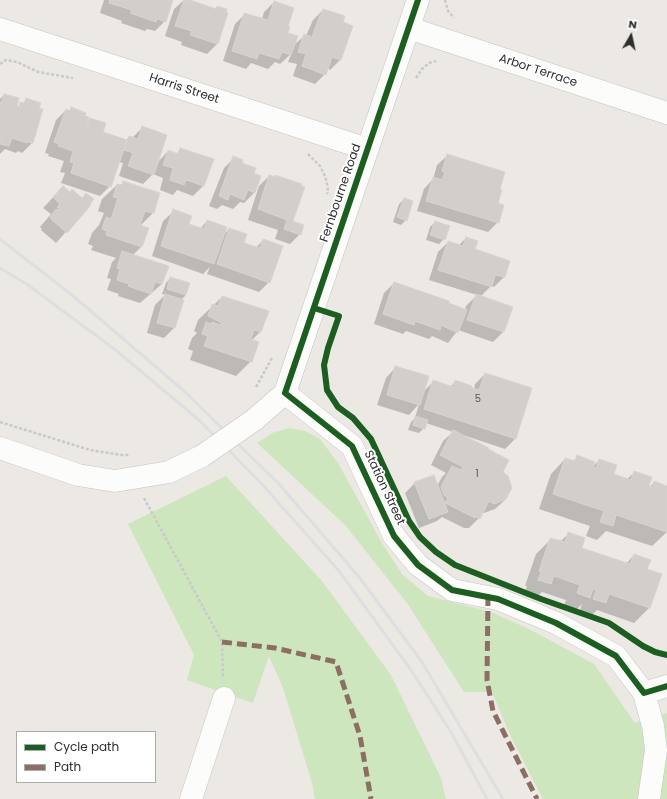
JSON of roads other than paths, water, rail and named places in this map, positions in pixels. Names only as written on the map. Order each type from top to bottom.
[{"type":"street","name":"Fernbourne Road","points":[[285,393],[418,0]]},
{"type":"street","name":"Arbor Terrace","points":[[409,28],[667,113]]},
{"type":"street","name":"Harris Street","points":[[0,29],[367,149]]},
{"type":"street","points":[[0,448],[78,475],[116,481],[169,472],[202,456],[254,420],[285,393]]},
{"type":"street","name":"Station Street","points":[[285,393],[352,446],[394,536],[418,565],[452,590],[498,598],[556,623],[616,656],[644,693]]},
{"type":"street","points":[[649,799],[656,750],[653,726],[644,693],[667,686]]},
{"type":"street","points":[[191,799],[224,698]]},
{"type":"railway","points":[[0,239],[72,295],[184,391],[279,484],[359,577],[422,662],[503,799]]},
{"type":"railway","points":[[0,268],[28,285],[117,351],[200,421],[260,482],[339,571],[411,670],[451,732],[487,799]]}]
